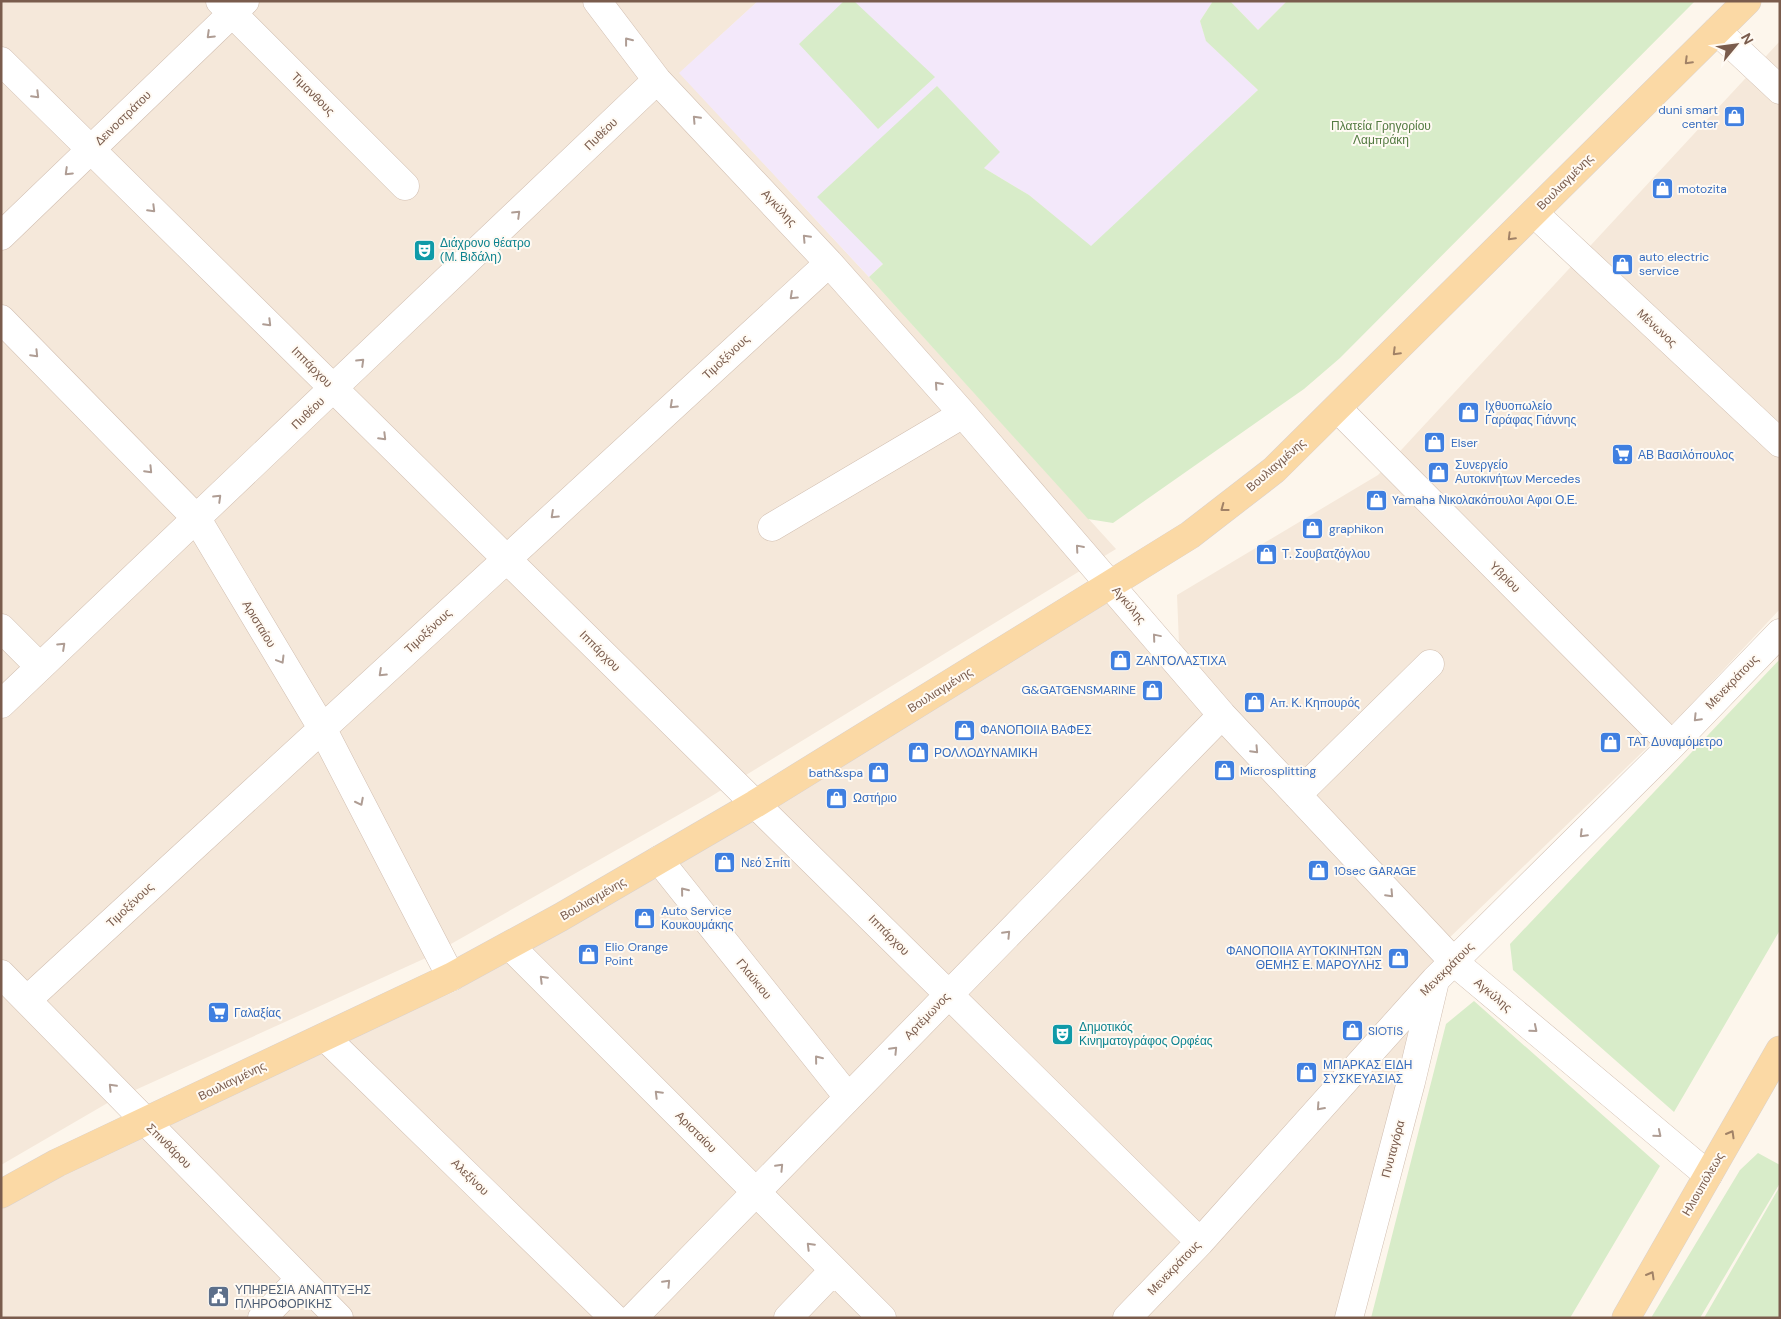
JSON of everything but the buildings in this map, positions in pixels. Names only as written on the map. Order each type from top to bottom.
[{"type":"main road","name":"Βουλιαγμένης","points":[[1,1194],[57,1163],[451,977],[510,946],[755,804],[1190,535],[1274,470],[1338,409],[1747,1]]},
{"type":"main road","name":"Ηλιουπόλεως","points":[[1626,1318],[1780,1050]]},
{"type":"street","name":"Αγκύλης","points":[[597,1],[658,80],[829,263],[963,414],[1222,715],[1297,795],[1444,971],[1708,1175]]},
{"type":"street","name":"Δεινοστράτου","points":[[1,236],[91,149],[232,5]]},
{"type":"street","name":"Τιμανθους","points":[[232,5],[405,186]]},
{"type":"street","points":[[1717,31],[1780,90]]},
{"type":"street","name":"Ιππάρχου","points":[[1,61],[1200,1242]]},
{"type":"street","name":"Πυθέου","points":[[1,704],[658,80]]},
{"type":"street","name":"Μένωνος","points":[[1534,214],[1780,443]]},
{"type":"street","name":"Τιμοξένους","points":[[27,1000],[829,263]]},
{"type":"street","name":"Αρισταίου","points":[[1,319],[197,519],[322,728],[451,977]]},
{"type":"street","name":"Υβρίου","points":[[1338,409],[1672,745]]},
{"type":"street","points":[[772,527],[963,414]]},
{"type":"street","points":[[1,628],[40,667]]},
{"type":"street","name":"Μενεκράτους","points":[[1127,1318],[1200,1242],[1444,971],[1672,745],[1780,633]]},
{"type":"street","points":[[1297,795],[1430,664]]},
{"type":"street","name":"Αρτέμωνος","points":[[633,1318],[1222,715]]},
{"type":"street","name":"Γλαύκιου","points":[[659,860],[848,1097]]},
{"type":"street","name":"Αρισταίου","points":[[510,946],[882,1318]]},
{"type":"street","name":"Πνυταγόρα","points":[[1349,1318],[1411,1082],[1444,971]]},
{"type":"street","name":"Σπινθάρου","points":[[1,974],[338,1318]]},
{"type":"street","name":"Αλεξίνου","points":[[325,1037],[614,1318]]},
{"type":"street","points":[[788,1318],[834,1270]]},
{"type":"street","points":[[262,1318],[300,1278]]},
{"type":"shaded area","points":[[1,1],[758,1],[680,73],[869,277],[1116,549],[710,797],[428,957],[111,1101],[1,1165]]},
{"type":"shaded area","points":[[758,1],[1213,1],[1200,21],[1206,40],[1258,90],[1091,247],[1029,195],[984,168],[869,277],[679,73]]},
{"type":"shaded area","points":[[1230,1],[1287,1],[1258,30]]},
{"type":"shaded area","points":[[1780,41],[1780,609],[1684,712],[1445,942],[1264,743],[1179,644],[1177,595],[1378,475]]},
{"type":"shaded area","points":[[1111,596],[1436,959],[1340,1318],[1,1318],[1,1205],[75,1160],[456,991],[732,822]]},
{"type":"green space","points":[[844,1],[854,1],[935,77],[878,129],[799,44]]},
{"type":"green space","name":"Πλατεία Γρηγορίου Λαμπράκη","points":[[1213,1],[1230,1],[1258,30],[1287,1],[1695,1],[1340,358],[1304,389],[1113,523],[1088,519],[869,277],[883,264],[817,197],[937,86],[1000,152],[984,168],[1029,195],[1091,246],[1258,90],[1206,41],[1200,21]]},
{"type":"green space","points":[[1780,659],[1780,930],[1674,1112],[1513,970],[1510,944]]},
{"type":"green space","points":[[1474,1001],[1660,1166],[1570,1318],[1371,1318],[1446,1024]]},
{"type":"green space","points":[[1758,1153],[1780,1165],[1780,1183],[1700,1318],[1651,1318],[1740,1170]]},
{"type":"green space","points":[[1780,1186],[1780,1318],[1704,1318]]},
{"type":"place","name":"duni smart center","points":[[1734,117]]},
{"type":"place","name":"motozita","points":[[1662,189]]},
{"type":"place","name":"Διάχρονο θέατρο (Μ. Βιδάλη)","points":[[424,250]]},
{"type":"place","name":"auto electric service","points":[[1623,264]]},
{"type":"place","name":"Ιχθυοπωλείο Γαράφας Γιάννης","points":[[1469,413]]},
{"type":"place","name":"Elser","points":[[1435,443]]},
{"type":"place","name":"ΑΒ Βασιλόπουλος","points":[[1622,455]]},
{"type":"place","name":"Συνεργείο Αυτοκινήτων Mercedes","points":[[1439,472]]},
{"type":"place","name":"Yamaha Νικολακόπουλοι Αφοι Ο.Ε.","points":[[1376,500]]},
{"type":"place","name":"graphikon","points":[[1313,529]]},
{"type":"place","name":"Τ. Σουβατζόγλου","points":[[1266,554]]},
{"type":"place","name":"ΖΑΝΤΟΛΑΣΤΙΧΑ","points":[[1120,661]]},
{"type":"place","name":"G&GATGENSMARINE","points":[[1152,690]]},
{"type":"place","name":"Απ. Κ. Κηπουρός","points":[[1254,703]]},
{"type":"place","name":"ΦΑΝΟΠΟΙΙΑ ΒΑΦΕΣ","points":[[964,730]]},
{"type":"place","name":"ΤΑΤ Δυναμόμετρο","points":[[1611,742]]},
{"type":"place","name":"ΡΟΛΛΟΔΥΝΑΜΙΚΗ","points":[[918,753]]},
{"type":"place","name":"Microsplitting","points":[[1224,771]]},
{"type":"place","name":"bath&spa","points":[[879,773]]},
{"type":"place","name":"Ωστήριο","points":[[837,798]]},
{"type":"place","name":"Νεό Σπίτι","points":[[725,863]]},
{"type":"place","name":"10sec GARAGE","points":[[1318,871]]},
{"type":"place","name":"Auto Service Κουκουμάκης","points":[[645,918]]},
{"type":"place","name":"Elio Orange Point","points":[[589,954]]},
{"type":"place","name":"ΦΑΝΟΠΟΙΙΑ ΑΥΤΟΚΙΝΗΤΩΝ ΘΕΜΗΣ Ε. ΜΑΡΟΥΛΗΣ","points":[[1398,958]]},
{"type":"place","name":"Γαλαξίας","points":[[218,1013]]},
{"type":"place","name":"SIOTIS","points":[[1352,1031]]},
{"type":"place","name":"Δημοτικός Κινηματογράφος Ορφέας","points":[[1063,1034]]},
{"type":"place","name":"ΜΠΑΡΚΑΣ ΕΙΔΗ ΣΥΣΚΕΥΑΣΙΑΣ","points":[[1307,1072]]},
{"type":"place","name":"ΥΠΗΡΕΣΙΑ ΑΝΑΠΤΥΞΗΣ ΠΛΗΡΟΦΟΡΙΚΗΣ","points":[[219,1297]]}]
